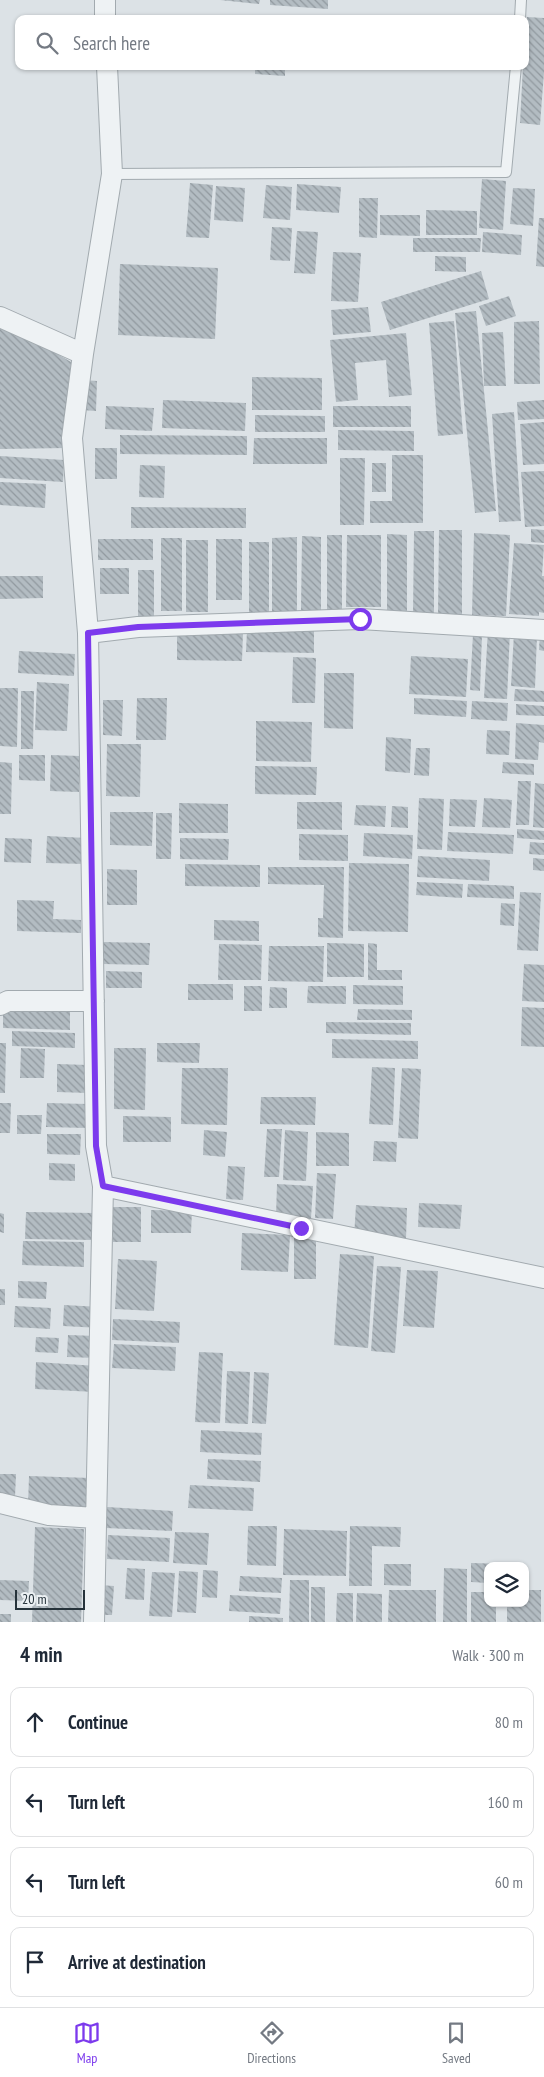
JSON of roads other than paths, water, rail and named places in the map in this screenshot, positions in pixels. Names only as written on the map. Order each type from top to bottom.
[{"type":"street","points":[[105,0],[105,15]]},
{"type":"street","points":[[94,1622],[103,1186],[96,1146],[88,633],[72,438],[83,354],[112,174],[107,70]]},
{"type":"street","points":[[0,317],[83,354]]},
{"type":"street","points":[[88,633],[138,627],[360,619],[544,630]]},
{"type":"street","points":[[0,1004],[8,1001],[94,1001]]},
{"type":"street","points":[[103,1186],[544,1278]]},
{"type":"street","points":[[0,1503],[49,1515],[96,1518]]},
{"type":"lane","points":[[520,15],[521,0]]},
{"type":"lane","points":[[112,174],[506,172],[516,70]]}]
